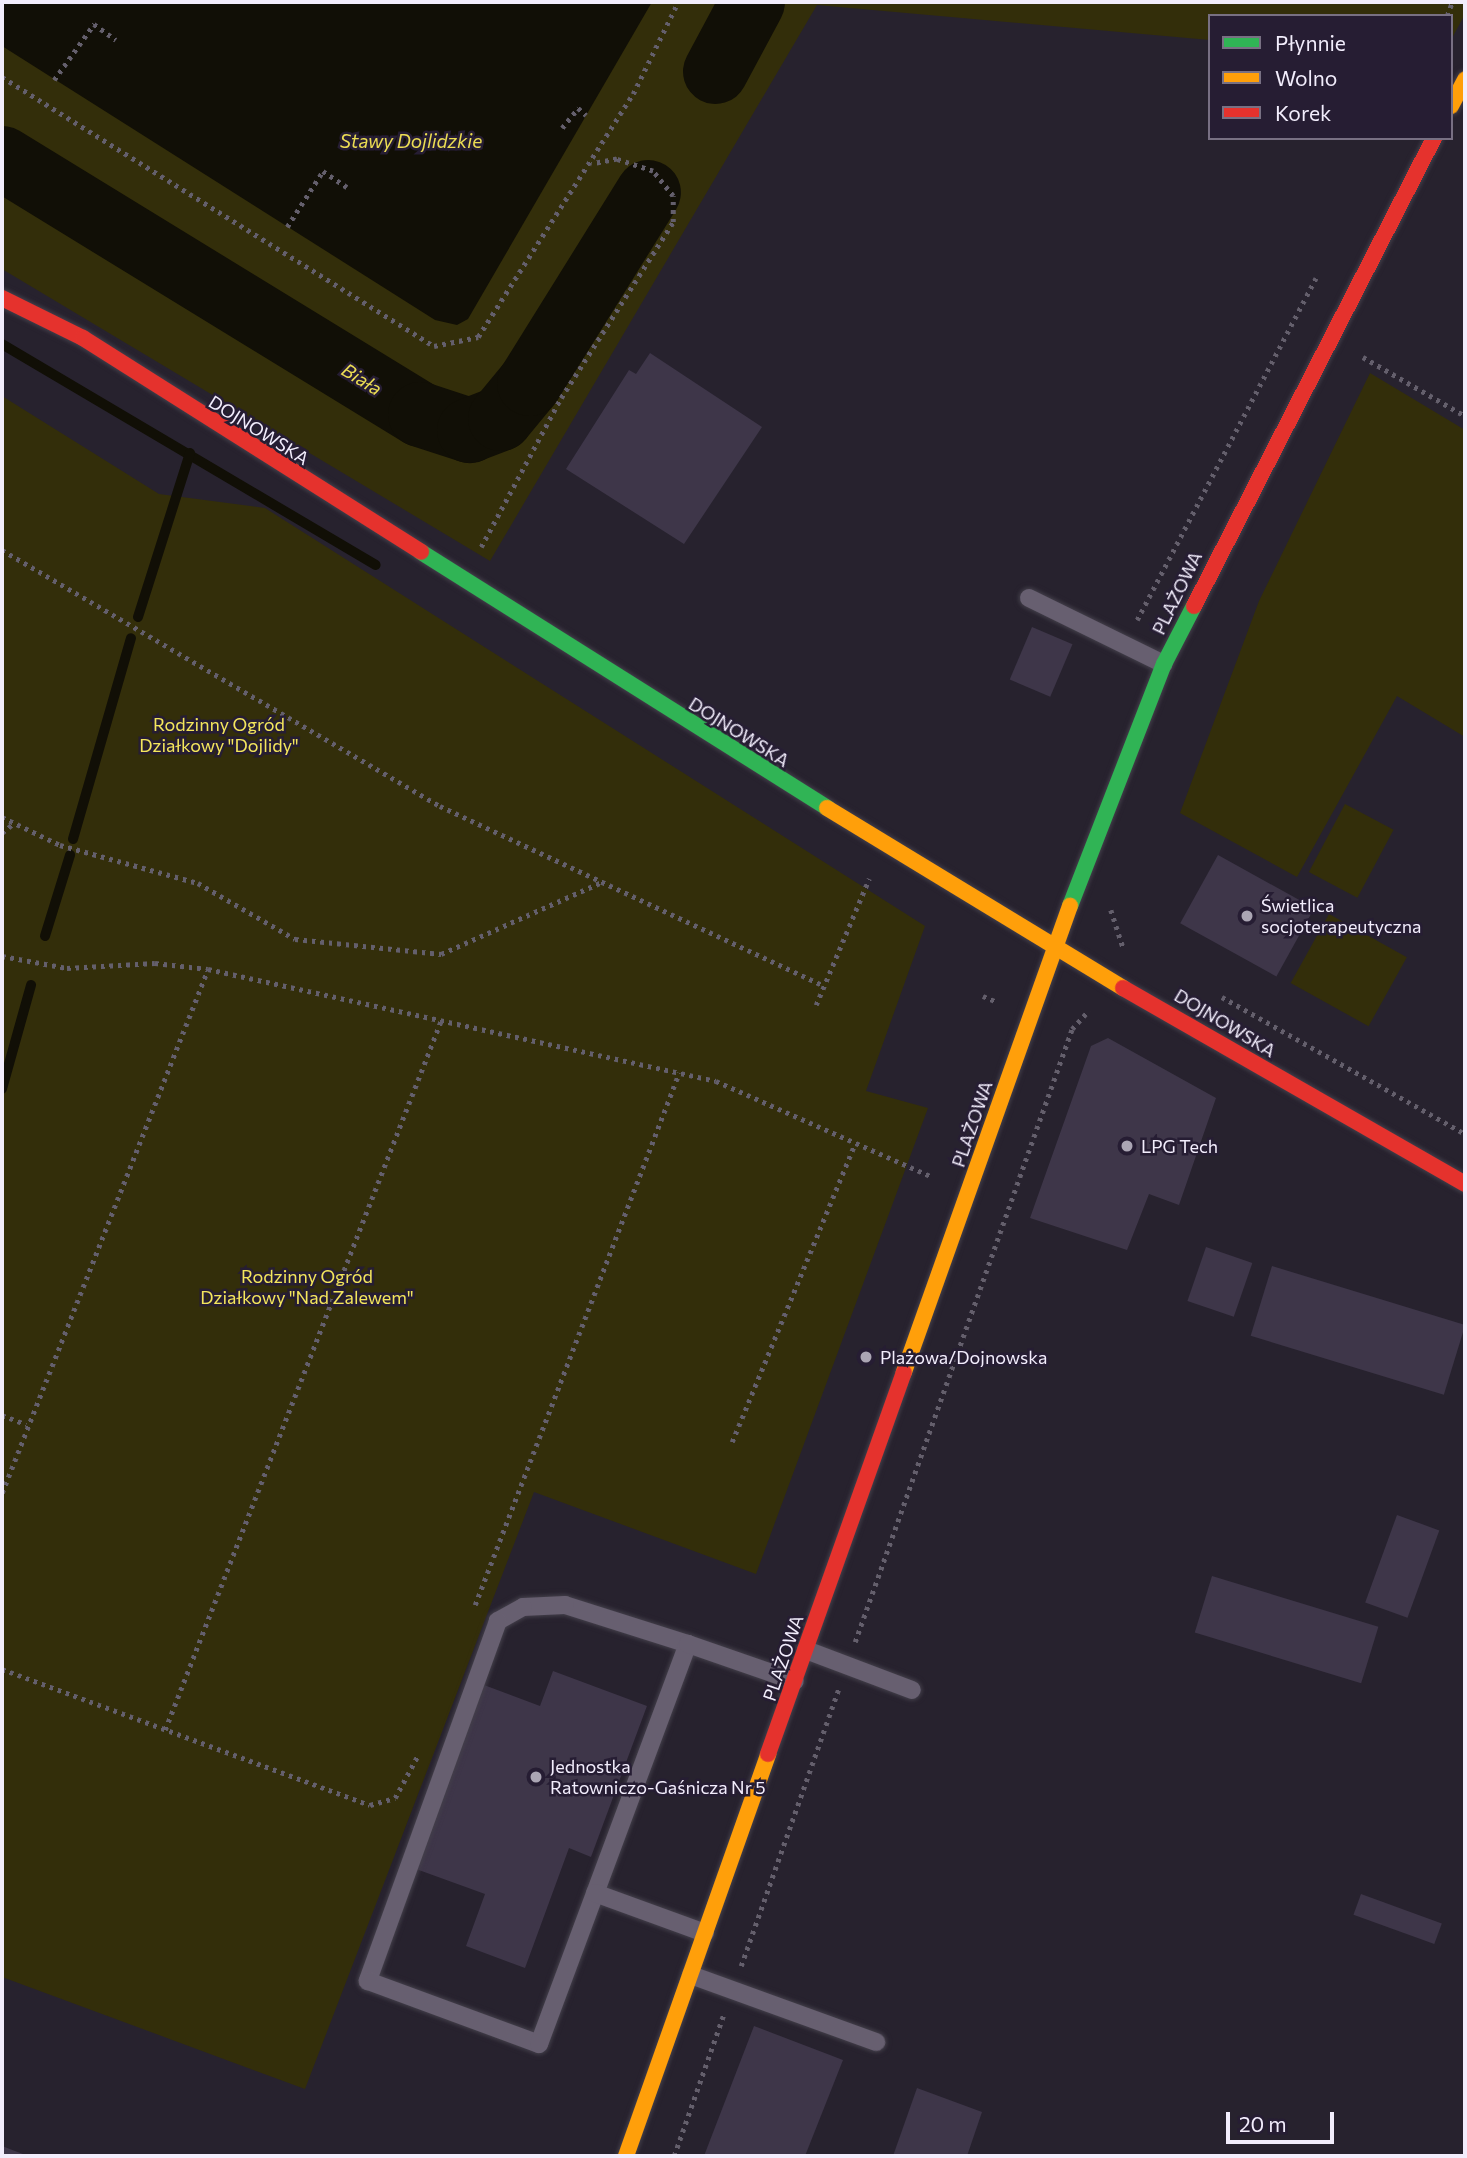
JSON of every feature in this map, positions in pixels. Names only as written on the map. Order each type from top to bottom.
[{"type":"street","points":[[1453,102],[1465,80]]},
{"type":"street","name":"PLAŻOWA","points":[[626,2156],[1054,947],[1164,664],[1433,140]]},
{"type":"street","name":"DOJNOWSKA","points":[[2,298],[83,338],[463,581],[1054,947],[1113,977],[1465,1184]]},
{"type":"lane","points":[[1029,598],[1123,641],[1164,664]]},
{"type":"lane","points":[[688,1644],[539,2044],[368,1981],[498,1621],[523,1607],[565,1605],[688,1644],[795,1681]]},
{"type":"lane","points":[[806,1650],[912,1690]]},
{"type":"lane","points":[[595,1893],[705,1933]]},
{"type":"lane","points":[[691,1975],[876,2042]]},
{"type":"path","points":[[2,77],[434,346],[478,337],[590,164],[678,2]]},
{"type":"path","points":[[54,80],[94,24],[116,40]]},
{"type":"path","points":[[562,128],[578,108],[586,115]]},
{"type":"path","points":[[463,581],[561,398],[673,222],[673,196],[653,171],[617,159],[590,164]]},
{"type":"path","points":[[287,226],[323,171],[347,187]]},
{"type":"path","points":[[1123,641],[1320,272]]},
{"type":"path","points":[[1330,337],[1465,416]]},
{"type":"path","points":[[2,550],[440,806],[824,986]]},
{"type":"path","points":[[2,817],[60,845],[198,883],[295,939],[441,954],[603,881]]},
{"type":"path","points":[[2,833],[14,823]]},
{"type":"path","points":[[816,1005],[862,888]]},
{"type":"path","points":[[674,2156],[1072,1028],[1087,1010],[1100,1010],[1113,977],[1124,942],[1110,917],[1112,898]]},
{"type":"path","points":[[2,956],[66,968],[155,963],[208,969],[442,1018],[716,1081],[855,1144],[968,1191]]},
{"type":"path","points":[[2,1493],[26,1424],[208,969]]},
{"type":"path","points":[[165,1730],[442,1018]]},
{"type":"path","points":[[472,1614],[679,1073]]},
{"type":"path","points":[[732,1442],[855,1144]]},
{"type":"path","points":[[2,1415],[26,1424]]},
{"type":"path","points":[[2,1669],[370,1805],[395,1798],[422,1742]]},
{"type":"green space","points":[[2,2],[1465,2],[1465,14],[1453,36],[1453,14],[1208,14],[1208,40],[817,5],[490,561],[2,269]]},
{"type":"green space","points":[[1370,373],[1465,430],[1465,737],[1397,696],[1297,877],[1180,813],[1259,601]]},
{"type":"green space","points":[[2,396],[159,494],[265,508],[925,926],[866,1091],[928,1108],[756,1574],[534,1492],[305,2089],[2,1977]]},
{"type":"green space","points":[[1345,804],[1394,830],[1357,898],[1309,872]]},
{"type":"green space","points":[[1329,914],[1407,957],[1369,1026],[1291,983]]},
{"type":"water","name":"Stawy Dojlidzkie","points":[[2,2],[652,2],[468,319],[457,325],[435,320],[2,46]]},
{"type":"building","points":[[650,353],[762,427],[684,544],[566,469],[629,370],[636,374]]},
{"type":"building","points":[[1032,627],[1073,644],[1050,697],[1010,679]]},
{"type":"building","name":"Świetlica socjoterapeutyczna","points":[[1218,855],[1314,908],[1276,977],[1180,923]]},
{"type":"building","name":"LPG Tech","points":[[1108,1038],[1216,1098],[1179,1205],[1149,1194],[1127,1250],[1030,1218],[1091,1046]]},
{"type":"building","points":[[1206,1247],[1252,1263],[1234,1317],[1187,1301]]},
{"type":"building","points":[[1272,1266],[1465,1325],[1444,1395],[1251,1336]]},
{"type":"building","points":[[1397,1515],[1439,1530],[1407,1618],[1365,1602]]},
{"type":"building","points":[[1212,1576],[1378,1627],[1361,1683],[1195,1632]]},
{"type":"building","name":"Jednostka Ratowniczo-Gaśnicza Nr 5","points":[[553,1671],[647,1706],[591,1857],[569,1848],[525,1968],[466,1946],[485,1894],[416,1869],[484,1685],[540,1706]]},
{"type":"building","points":[[1361,1894],[1442,1923],[1434,1944],[1353,1915]]},
{"type":"building","points":[[754,2026],[843,2060],[805,2156],[704,2156]]},
{"type":"building","points":[[917,2088],[982,2112],[967,2156],[893,2156]]},
{"type":"building","points":[[2,2146],[28,2156],[2,2156]]},
{"type":"waterway","name":"Biała","points":[[715,71],[752,2]]},
{"type":"waterway","name":"Biała","points":[[2,158],[420,414],[469,430],[500,418],[529,383],[648,192]]},
{"type":"waterway","points":[[246,325],[253,314]]},
{"type":"waterway","points":[[2,344],[376,565]]},
{"type":"waterway","points":[[138,617],[190,453]]},
{"type":"waterway","points":[[73,839],[131,638]]},
{"type":"waterway","points":[[45,936],[70,855]]},
{"type":"waterway","points":[[2,1089],[31,985]]},
{"type":"traffic: fast","points":[[421,552],[827,808]]},
{"type":"traffic: fast","points":[[1070,906],[1164,664],[1194,606]]},
{"type":"traffic: slow","points":[[1453,102],[1465,80]]},
{"type":"traffic: slow","points":[[827,808],[1123,988]]},
{"type":"traffic: slow","points":[[904,1372],[1070,906]]},
{"type":"traffic: slow","points":[[626,2156],[768,1754]]},
{"type":"traffic: jam","points":[[1194,606],[1433,140]]},
{"type":"traffic: jam","points":[[2,298],[83,338],[421,552]]},
{"type":"traffic: jam","points":[[1123,988],[1465,1184]]},
{"type":"traffic: jam","points":[[768,1754],[904,1372]]},
{"type":"place","name":"Świetlica socjoterapeutyczna","points":[[1247,916]]},
{"type":"place","name":"LPG Tech","points":[[1127,1146]]},
{"type":"place","name":"Plażowa/Dojnowska","points":[[866,1357]]},
{"type":"place","name":"Jednostka Ratowniczo-Gaśnicza Nr 5","points":[[536,1777]]},
{"type":"park label","name":"Rodzinny Ogród Działkowy \"Dojlidy\"","points":[[219,735]]},
{"type":"park label","name":"Rodzinny Ogród Działkowy \"Nad Zalewem\"","points":[[307,1287]]}]
